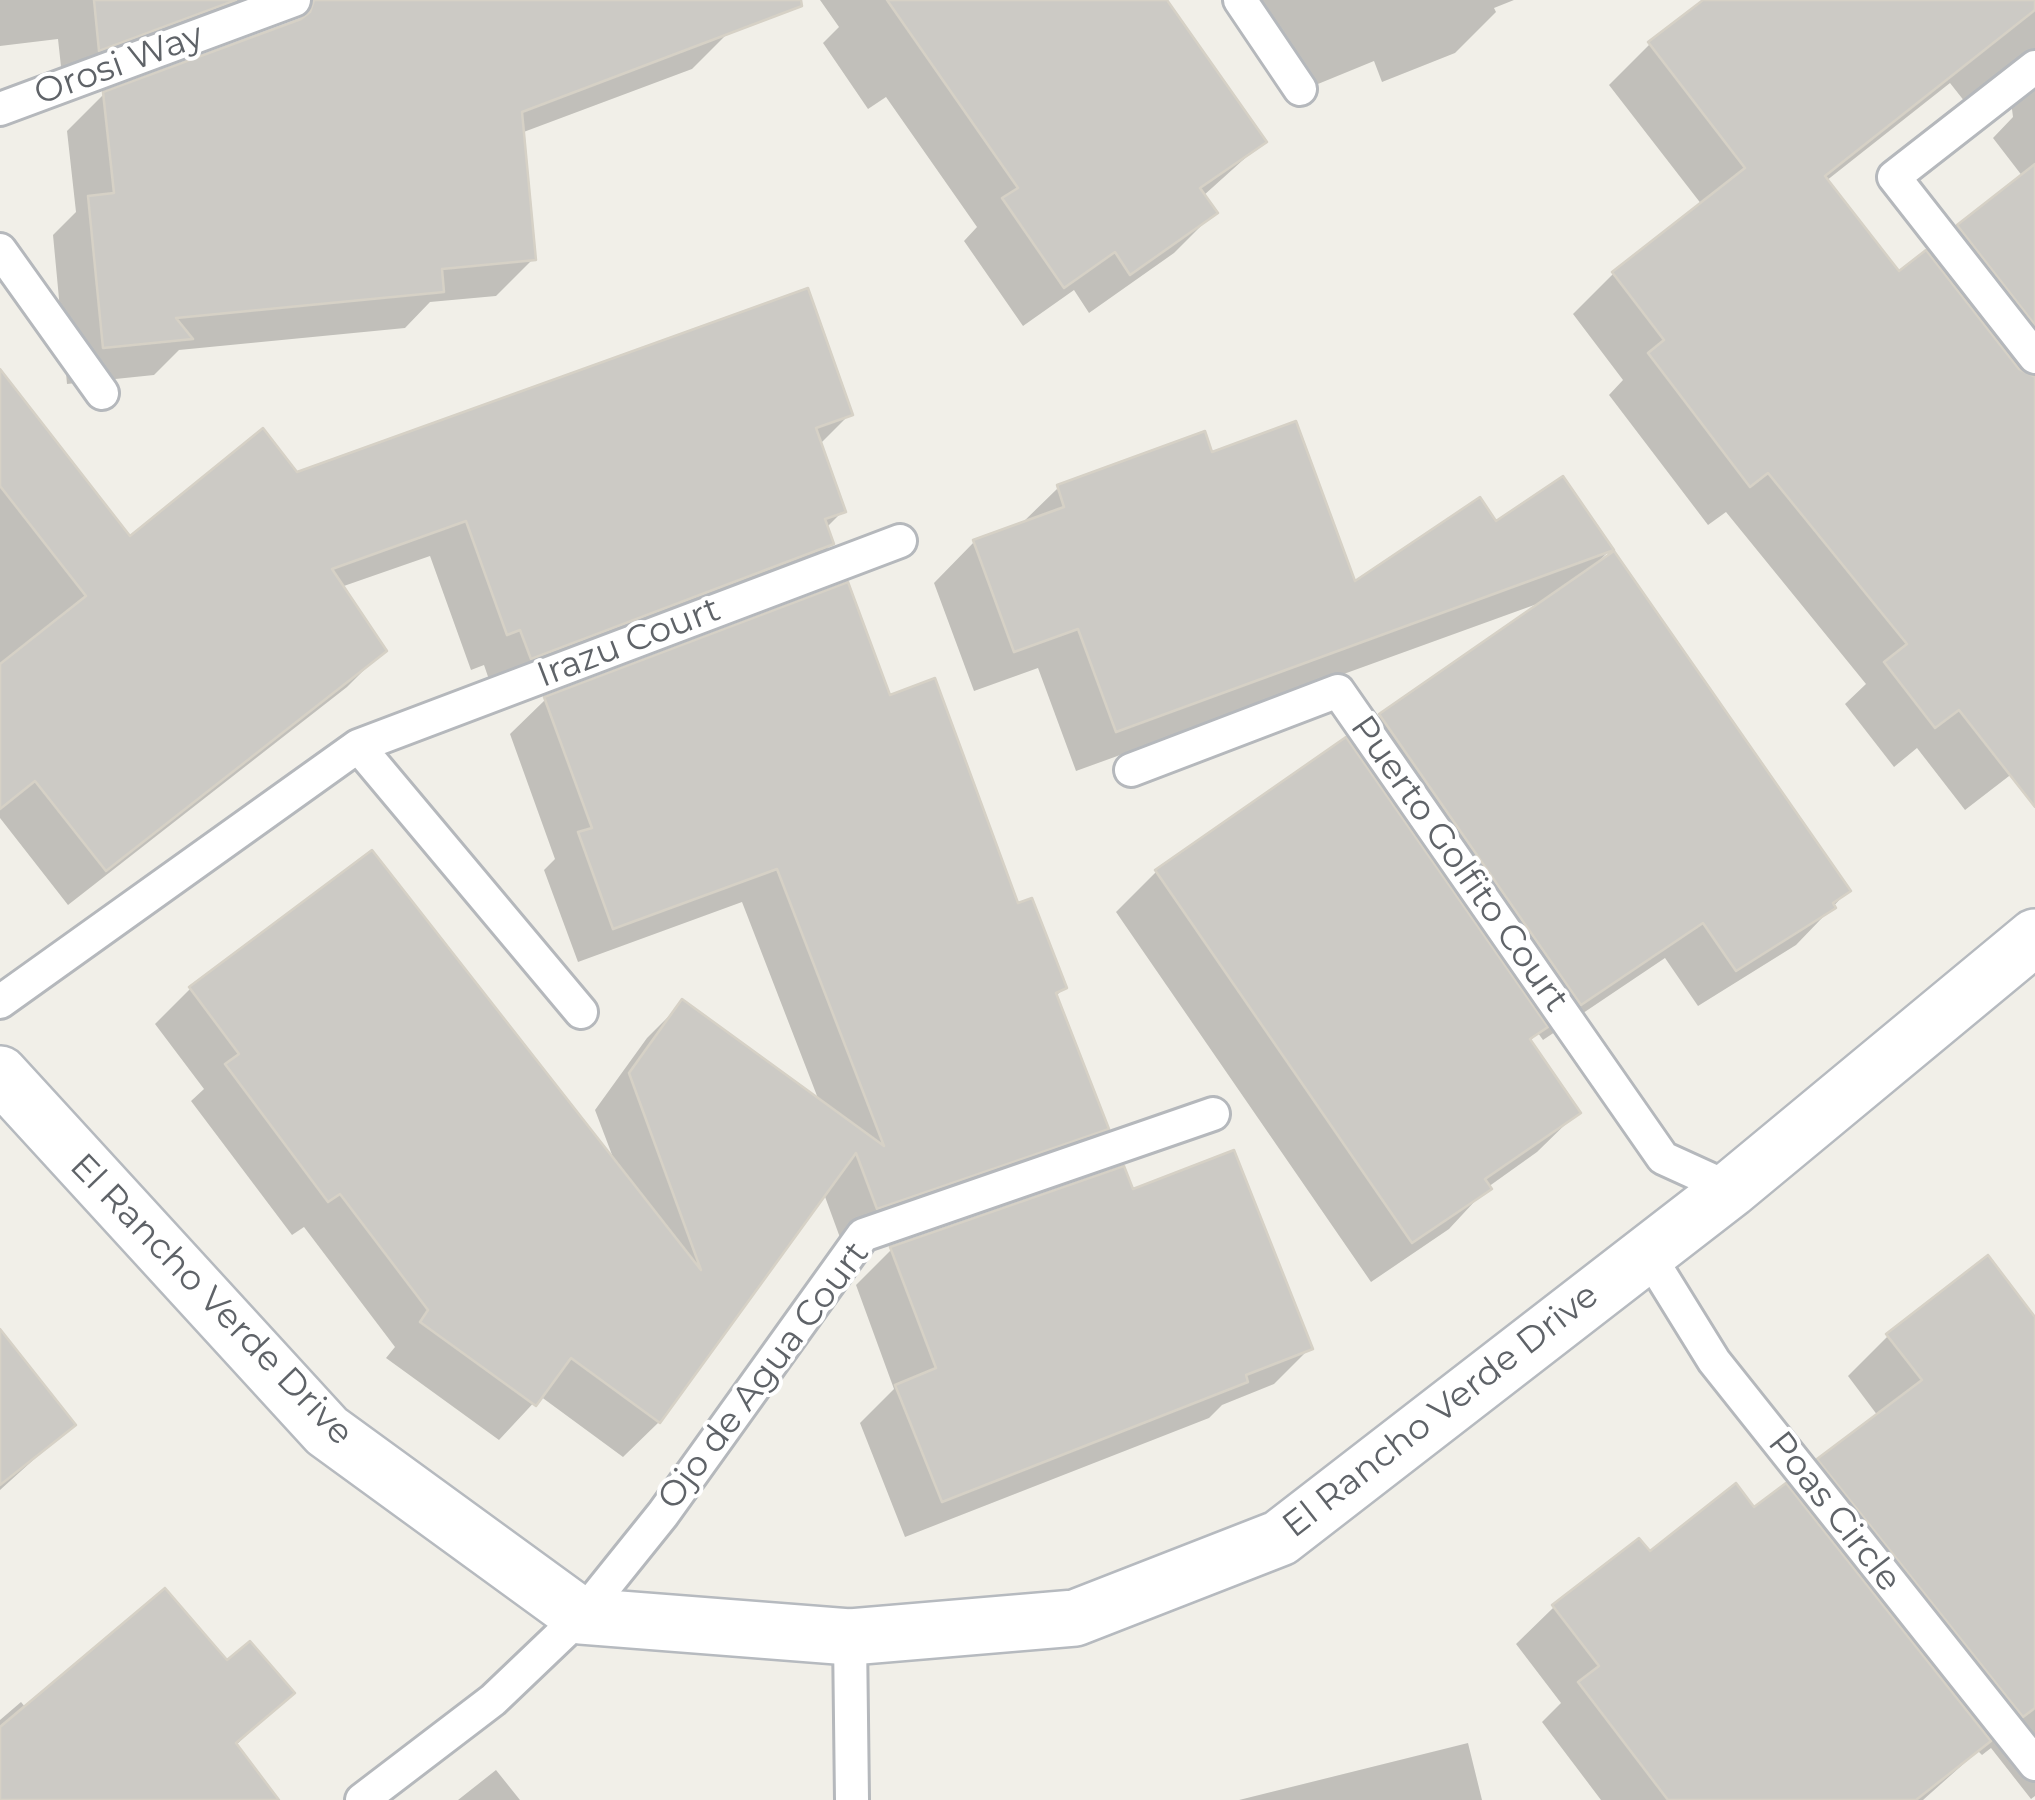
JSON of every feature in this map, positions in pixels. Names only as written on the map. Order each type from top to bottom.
[{"type":"street","name":"El Rancho Verde Drive","points":[[3,1085],[327,1432],[580,1616],[850,1637],[1075,1618],[1280,1538],[1731,1188],[2035,937]]},
{"type":"lane","name":"Orosi Way","points":[[0,109],[294,0]]},
{"type":"lane","points":[[1240,0],[1300,89]]},
{"type":"lane","points":[[2035,67],[1894,177],[2035,358]]},
{"type":"lane","points":[[0,250],[102,393]]},
{"type":"lane","name":"Irazu Court","points":[[0,1002],[358,746],[900,542]]},
{"type":"lane","name":"Puerto Golfito Court","points":[[1131,770],[1338,691],[1663,1158],[1731,1188]]},
{"type":"lane","points":[[358,746],[580,1012]]},
{"type":"lane","name":"Ojo de Agua Court","points":[[362,1800],[493,1700],[580,1616],[662,1514],[863,1235],[1213,1114]]},
{"type":"lane","name":"Poas Circle","points":[[1646,1251],[1714,1361],[2035,1764]]},
{"type":"lane","points":[[850,1637],[852,1800]]},
{"type":"building","points":[[94,0],[236,0],[99,51]]},
{"type":"building","points":[[314,0],[801,0],[802,6],[522,112],[536,260],[442,269],[444,292],[176,318],[193,339],[103,348],[88,196],[114,193],[103,92],[301,19],[310,12]]},
{"type":"building","points":[[887,0],[1167,0],[1267,142],[1200,188],[1218,213],[1130,275],[1115,252],[1064,288],[1002,198],[1018,188]]},
{"type":"building","points":[[1703,0],[2035,0],[2035,10],[1825,176],[1899,271],[1926,250],[2019,369],[2035,377],[2035,807],[1959,710],[1935,728],[1884,662],[1907,644],[1768,473],[1750,487],[1648,353],[1664,340],[1612,272],[1745,168],[1648,42]]},
{"type":"building","points":[[2035,164],[2035,325],[1957,225]]},
{"type":"building","points":[[808,288],[853,415],[816,428],[846,512],[825,519],[834,544],[531,659],[520,630],[507,635],[466,521],[332,569],[387,651],[106,871],[35,781],[0,809],[0,664],[86,596],[0,486],[0,369],[130,536],[263,428],[297,472]]},
{"type":"building","points":[[1296,421],[1355,581],[1480,497],[1496,521],[1563,476],[1614,550],[1116,732],[1078,629],[1014,652],[973,540],[1064,507],[1057,485],[1205,431],[1212,452]]},
{"type":"building","points":[[1614,551],[1851,891],[1833,903],[1836,908],[1736,971],[1703,923],[1581,1005],[1379,714]]},
{"type":"building","points":[[848,582],[890,695],[935,678],[1018,903],[1032,898],[1067,988],[1056,993],[1109,1129],[877,1209],[856,1153],[660,1423],[571,1358],[536,1406],[420,1322],[428,1310],[340,1194],[328,1202],[225,1064],[239,1054],[189,987],[372,850],[701,1270],[629,1073],[682,999],[884,1146],[777,869],[613,929],[578,832],[592,828],[544,697]]},
{"type":"building","points":[[1346,737],[1548,1027],[1530,1039],[1581,1113],[1485,1179],[1492,1189],[1412,1243],[1155,870]]},
{"type":"building","points":[[1234,1150],[1313,1349],[1246,1375],[1248,1382],[942,1502],[895,1385],[936,1368],[890,1247],[1124,1166],[1133,1189]]},
{"type":"building","points":[[1988,1255],[2035,1317],[2035,1708],[2023,1717],[1817,1459],[1922,1380],[1886,1334]]},
{"type":"building","points":[[0,1329],[76,1425],[0,1485]]},
{"type":"building","points":[[1736,1483],[1754,1507],[1786,1483],[1991,1741],[1916,1800],[1668,1800],[1578,1682],[1599,1666],[1552,1605],[1639,1538],[1650,1551]]},
{"type":"building","points":[[165,1588],[227,1660],[250,1641],[295,1693],[236,1743],[279,1800],[0,1800],[0,1727]]}]
